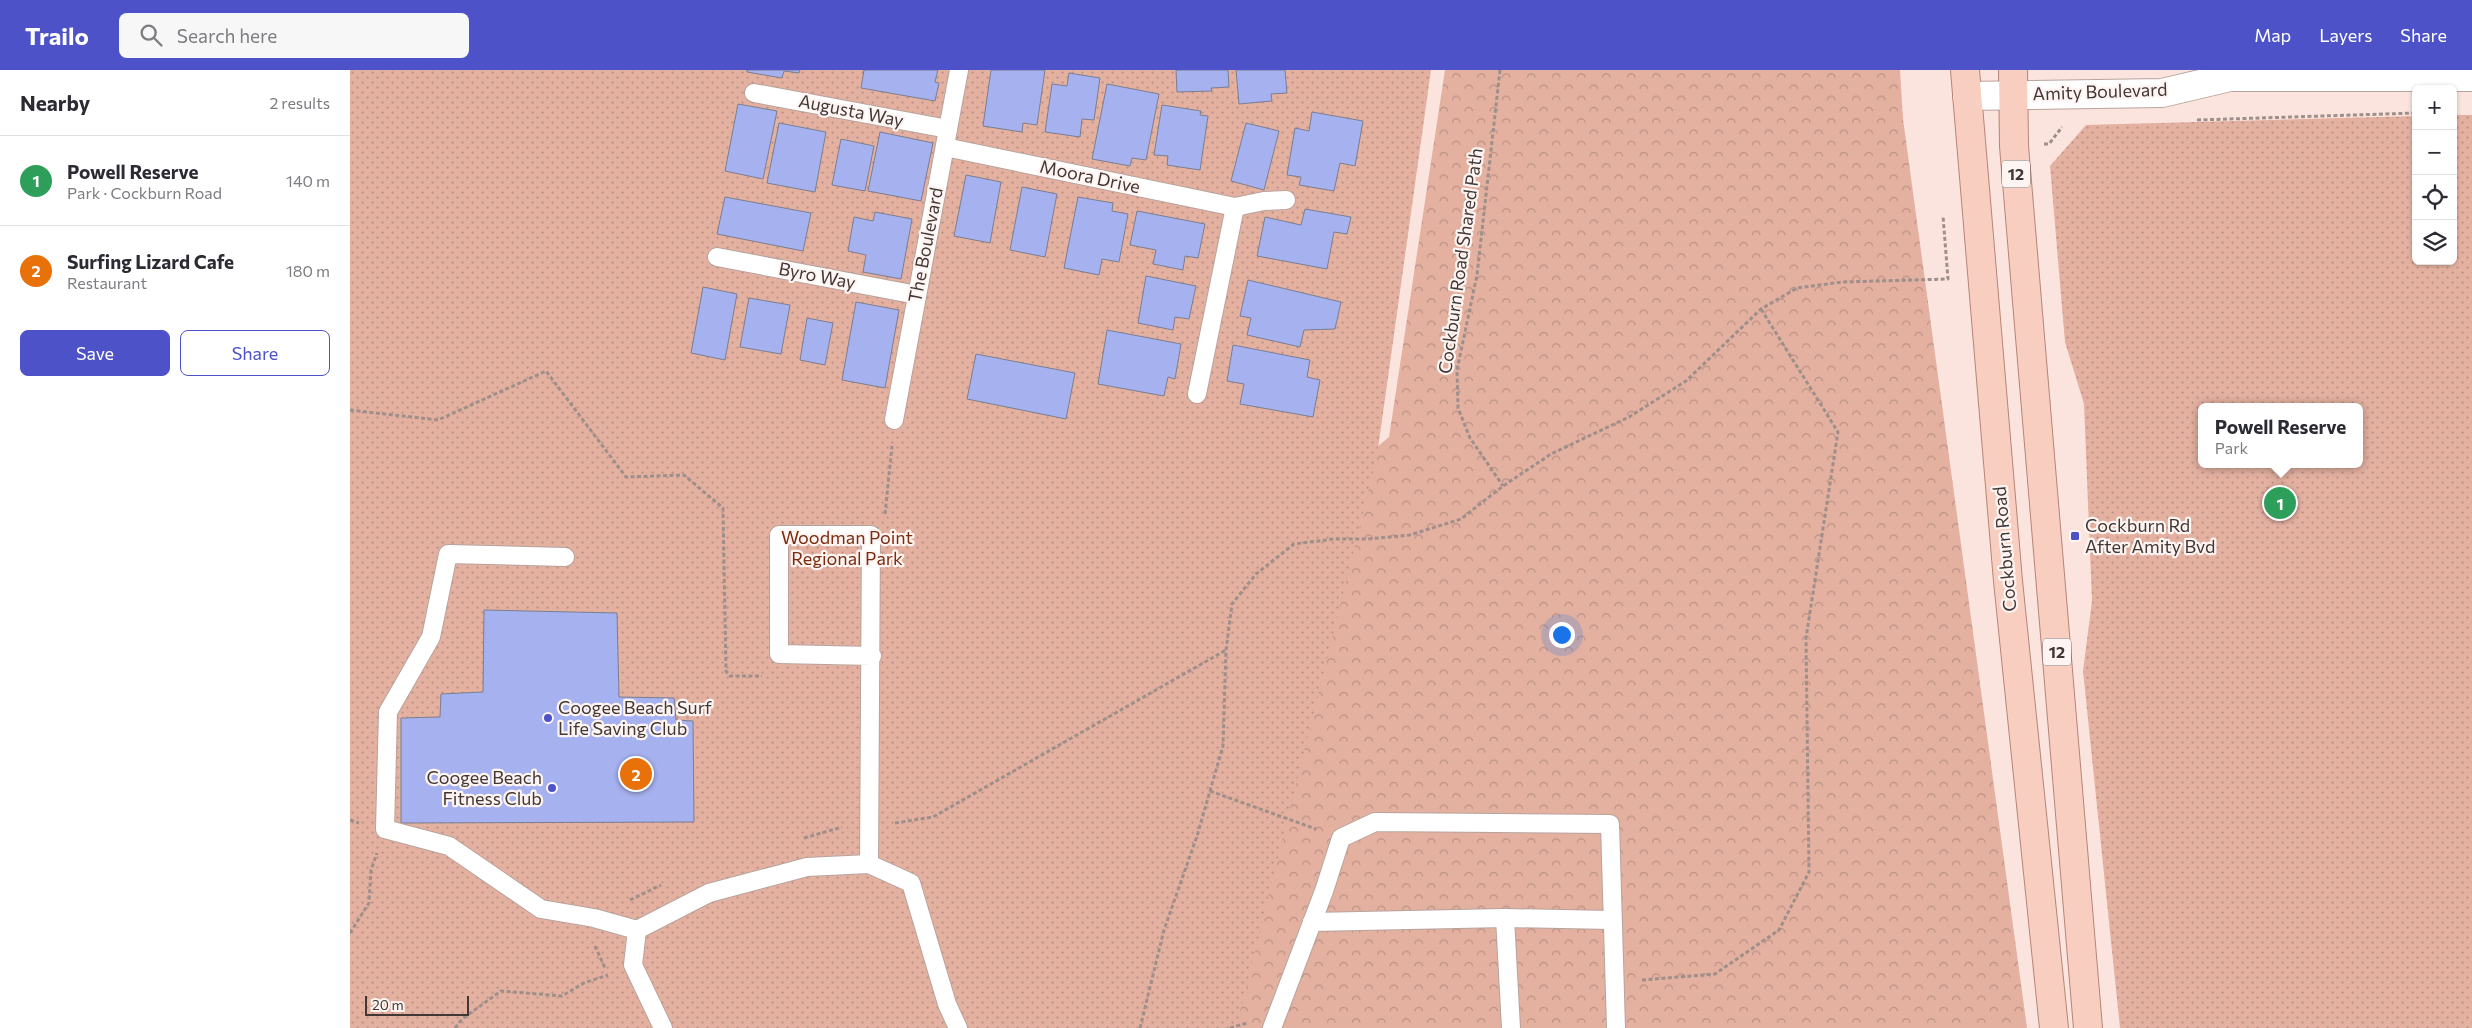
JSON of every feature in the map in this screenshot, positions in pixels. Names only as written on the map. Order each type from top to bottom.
[{"type":"main road","name":"12","points":[[2013,82],[2014,146],[2088,1028]]},
{"type":"main road","name":"Cockburn Road","points":[[1966,83],[2008,581],[2054,1028]]},
{"type":"street","name":"Amity Boulevard","points":[[2199,70],[2230,77],[2472,77]]},
{"type":"street","name":"Amity Boulevard","points":[[1966,83],[2013,82],[2162,93],[2230,77]]},
{"type":"lane","name":"The Boulevard","points":[[894,420],[958,70]]},
{"type":"lane","name":"Augusta Way","points":[[754,93],[948,129]]},
{"type":"lane","name":"Moora Drive","points":[[945,147],[1235,208],[1264,201],[1286,200]]},
{"type":"lane","points":[[1197,394],[1235,208]]},
{"type":"lane","name":"Byro Way","points":[[717,258],[917,295]]},
{"type":"lane","points":[[869,864],[872,656],[871,535],[780,535],[780,654],[872,656]]},
{"type":"lane","points":[[566,556],[448,554],[431,637],[388,712],[385,829],[449,846],[541,909],[594,918],[637,930],[709,894],[807,867],[869,864],[911,883],[947,1004],[958,1028]]},
{"type":"lane","points":[[1272,1028],[1341,838],[1375,822],[1610,824],[1616,1028]]},
{"type":"lane","points":[[1312,922],[1506,918],[1612,920]]},
{"type":"lane","points":[[1506,918],[1510,1028]]},
{"type":"lane","points":[[637,930],[633,965],[663,1028]]},
{"type":"path","name":"Cockburn Road Shared Path","points":[[1500,70],[1477,275],[1457,370],[1458,408],[1461,416],[1470,438],[1503,486]]},
{"type":"path","points":[[2192,120],[2412,113]]},
{"type":"path","points":[[2014,146],[2049,144],[2065,124]]},
{"type":"path","points":[[1140,1028],[1164,930],[1223,746],[1226,650],[1232,604],[1256,574],[1294,544],[1334,539],[1368,539],[1410,535],[1460,519],[1503,486],[1551,454],[1629,417],[1686,381],[1762,309],[1797,288],[1842,282],[1948,279],[1942,213]]},
{"type":"path","points":[[1614,980],[1663,980],[1715,974],[1779,930],[1809,872],[1806,638],[1838,432],[1762,309]]},
{"type":"path","points":[[350,410],[438,420],[546,370],[626,477],[684,475],[723,508],[726,671],[730,676],[768,676]]},
{"type":"path","points":[[871,535],[886,512],[894,420]]},
{"type":"path","points":[[1210,791],[1341,838]]},
{"type":"path","points":[[350,933],[369,903],[370,870],[385,829]]},
{"type":"path","points":[[455,1028],[462,1019],[501,990],[562,996],[584,983],[608,975]]},
{"type":"green space","name":"Woodman Point Regional Park","points":[[350,70],[1431,70],[1377,456],[1236,1028],[350,1028]]},
{"type":"green space","points":[[1445,70],[1900,70],[1903,119],[2027,1028],[1047,1028],[1293,517],[1389,437]]},
{"type":"green space","points":[[2457,115],[2472,115],[2472,1028],[2120,1028],[2083,671],[2092,601],[2084,404],[2065,342],[2050,166],[2086,125],[2412,116],[2412,265],[2457,265]]},
{"type":"building","points":[[747,70],[800,70],[799,73],[784,71],[782,78],[747,72]]},
{"type":"building","points":[[864,70],[938,70],[935,82],[939,83],[935,101],[861,88]]},
{"type":"building","points":[[991,70],[1045,70],[1037,125],[1023,123],[1022,132],[983,126]]},
{"type":"building","points":[[1176,70],[1228,70],[1229,87],[1211,88],[1212,91],[1177,92]]},
{"type":"building","points":[[1236,70],[1285,70],[1287,93],[1271,94],[1272,101],[1239,104]]},
{"type":"building","points":[[1069,73],[1100,78],[1094,120],[1082,119],[1080,137],[1045,132],[1052,84],[1067,86]]},
{"type":"building","points":[[1107,84],[1159,94],[1146,160],[1132,158],[1130,166],[1092,159]]},
{"type":"building","points":[[738,104],[777,111],[763,179],[725,171]]},
{"type":"building","points":[[1162,105],[1201,111],[1200,115],[1208,116],[1200,170],[1167,165],[1168,156],[1154,155]]},
{"type":"building","points":[[1312,112],[1363,121],[1355,166],[1340,163],[1334,191],[1299,185],[1301,177],[1287,175],[1295,128],[1309,131]]},
{"type":"building","points":[[779,123],[826,132],[815,192],[767,183]]},
{"type":"building","points":[[1246,123],[1279,131],[1264,190],[1231,181]]},
{"type":"building","points":[[880,132],[933,143],[921,201],[868,191]]},
{"type":"building","points":[[841,139],[874,146],[865,191],[832,185]]},
{"type":"building","points":[[966,175],[1001,182],[990,243],[954,236]]},
{"type":"building","points":[[1022,187],[1057,194],[1045,257],[1010,250]]},
{"type":"building","points":[[725,197],[811,213],[803,251],[717,234]]},
{"type":"building","points":[[1078,197],[1113,203],[1112,211],[1128,214],[1119,262],[1102,259],[1099,275],[1064,268]]},
{"type":"building","points":[[1305,209],[1351,217],[1347,234],[1334,232],[1327,269],[1257,256],[1265,217],[1301,225]]},
{"type":"building","points":[[1137,211],[1205,224],[1198,258],[1185,256],[1183,270],[1153,264],[1156,250],[1130,245]]},
{"type":"building","points":[[875,212],[912,219],[901,279],[863,272],[866,255],[848,251],[854,217],[873,221]]},
{"type":"building","points":[[1146,276],[1196,286],[1189,319],[1175,317],[1173,330],[1138,323]]},
{"type":"building","points":[[1248,280],[1341,302],[1335,329],[1304,330],[1300,347],[1247,335],[1251,318],[1240,316]]},
{"type":"building","points":[[703,287],[737,294],[725,360],[691,353]]},
{"type":"building","points":[[749,298],[790,305],[781,354],[740,347]]},
{"type":"building","points":[[856,302],[899,310],[885,388],[842,380]]},
{"type":"building","points":[[807,318],[833,323],[825,365],[800,360]]},
{"type":"building","points":[[1107,330],[1181,344],[1175,379],[1168,377],[1164,396],[1098,384]]},
{"type":"building","points":[[1233,345],[1310,360],[1307,377],[1320,380],[1313,417],[1240,404],[1244,384],[1227,381]]},
{"type":"building","points":[[976,354],[1075,373],[1066,419],[967,399]]},
{"type":"building","name":"Coogee Beach Surf Life Saving Club","points":[[484,610],[617,613],[619,697],[674,698],[676,720],[693,721],[694,822],[401,823],[401,718],[440,717],[441,694],[483,692]]},
{"type":"place","name":"Powell Reserve","points":[[2280,503]]},
{"type":"place","name":"Cockburn Rd After Amity Bvd","points":[[2075,536]]},
{"type":"place","name":"Coogee Beach Surf Life Saving Club","points":[[548,718]]},
{"type":"place","name":"Surfing Lizard Cafe","points":[[636,774]]},
{"type":"place","name":"Coogee Beach Fitness Club","points":[[552,788]]}]
